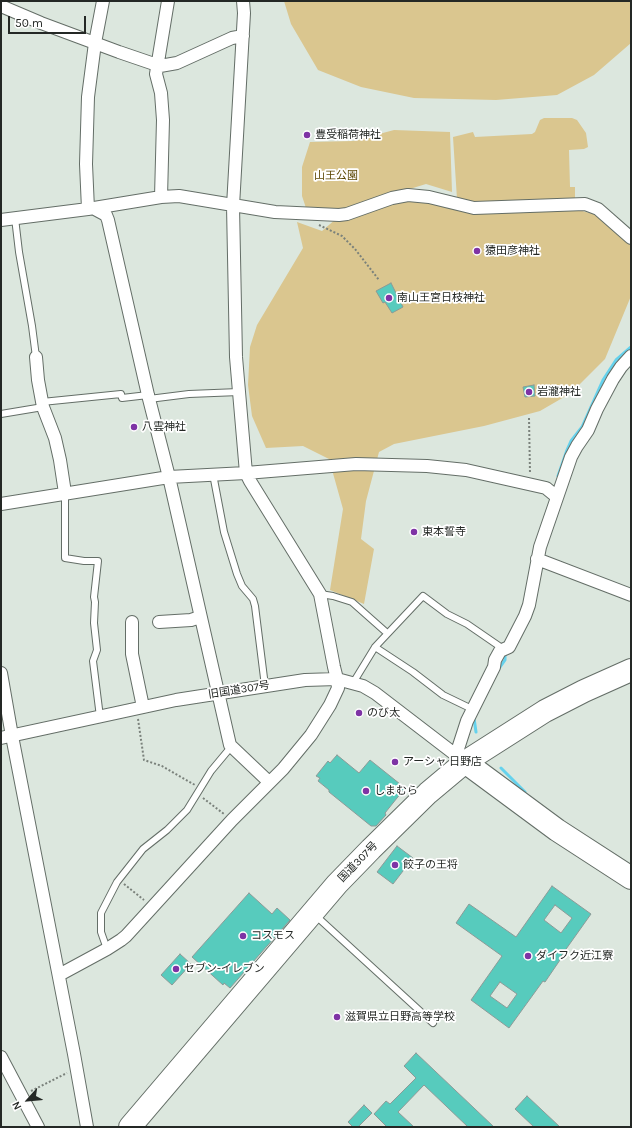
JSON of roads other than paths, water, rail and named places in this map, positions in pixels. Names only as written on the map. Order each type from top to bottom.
[{"type":"highway","name":"国道307号","points":[[133,1126],[337,884],[428,793],[460,758],[545,711],[584,691],[631,670]]},
{"type":"highway","points":[[460,758],[557,830],[631,878]]},
{"type":"street","points":[[91,208],[86,164],[88,113],[95,44],[103,1]]},
{"type":"street","points":[[161,196],[163,120],[161,93],[156,74],[156,65],[168,1]]},
{"type":"street","points":[[59,975],[122,940],[232,820],[283,769],[311,736],[330,705],[338,688],[320,594],[246,473],[236,357],[233,206],[243,36],[243,1]]},
{"type":"street","points":[[1,6],[41,24],[156,65],[177,63],[232,38],[243,36]]},
{"type":"street","points":[[1,220],[91,208],[161,196],[179,196],[275,212],[339,215],[347,214],[392,198],[408,195],[429,197],[474,208],[585,204],[598,209],[631,238]]},
{"type":"street","points":[[91,208],[106,215],[108,220],[169,477],[230,745],[269,782]]},
{"type":"street","points":[[460,758],[467,721],[472,709],[494,667],[495,660],[503,650],[509,647],[529,605],[540,547],[576,446],[588,430],[613,379],[631,356]]},
{"type":"street","points":[[36,357],[42,405],[55,438],[65,493]]},
{"type":"street","points":[[1,504],[169,477],[246,473],[328,465],[374,464],[428,466],[466,470],[546,488],[557,497]]},
{"type":"street","points":[[538,559],[631,595]]},
{"type":"street","points":[[159,622],[191,620],[200,617]]},
{"type":"street","points":[[132,622],[132,654],[139,708]]},
{"type":"street","points":[[1,673],[6,737],[59,975],[87,1127]]},
{"type":"street","name":"旧国道307号","points":[[6,737],[100,716],[217,693],[315,678],[337,679],[352,682],[375,693],[460,758]]},
{"type":"street","points":[[1,1057],[38,1127]]},
{"type":"lane","points":[[15,218],[36,357]]},
{"type":"lane","points":[[1,414],[42,405],[121,394],[122,398],[239,392]]},
{"type":"lane","points":[[213,474],[224,532],[237,574],[242,586],[253,599],[255,606],[265,686]]},
{"type":"lane","points":[[65,493],[65,558],[84,561],[98,561],[94,597],[94,623],[97,650],[93,661],[100,716]]},
{"type":"lane","points":[[320,594],[333,596],[352,602],[387,633]]},
{"type":"lane","points":[[352,682],[375,647],[423,596],[447,614],[467,624],[503,650]]},
{"type":"lane","points":[[375,647],[444,695],[472,709]]},
{"type":"lane","points":[[107,949],[101,932],[101,913],[117,882],[143,849],[187,810],[211,771],[231,747]]},
{"type":"lane","points":[[312,913],[433,1023]]},
{"type":"waterway","points":[[558,476],[571,441],[582,427],[603,380],[616,360],[631,347]]},
{"type":"waterway","points":[[498,670],[505,660],[505,652]]},
{"type":"waterway","points":[[474,718],[476,732]]},
{"type":"waterway","points":[[501,768],[525,792]]},
{"type":"place","name":"豊受稲荷神社","points":[[307,135]]},
{"type":"place","name":"猿田彦神社","points":[[477,251]]},
{"type":"place","name":"南山王宮日枝神社","points":[[389,298]]},
{"type":"place","name":"岩瀧神社","points":[[529,392]]},
{"type":"place","name":"八雲神社","points":[[134,427]]},
{"type":"place","name":"東本誓寺","points":[[414,532]]},
{"type":"place","name":"のび太","points":[[359,713]]},
{"type":"place","name":"アーシャ 日野店","points":[[395,762]]},
{"type":"place","name":"しまむら","points":[[366,791]]},
{"type":"place","name":"餃子の王将","points":[[395,865]]},
{"type":"place","name":"コスモス","points":[[243,936]]},
{"type":"place","name":"ダイフク近江寮","points":[[528,956]]},
{"type":"place","name":"セブン-イレブン","points":[[176,969]]},
{"type":"place","name":"滋賀県立日野高等学校","points":[[337,1017]]},
{"type":"park label","name":"山王公園","points":[[336,176]]}]
